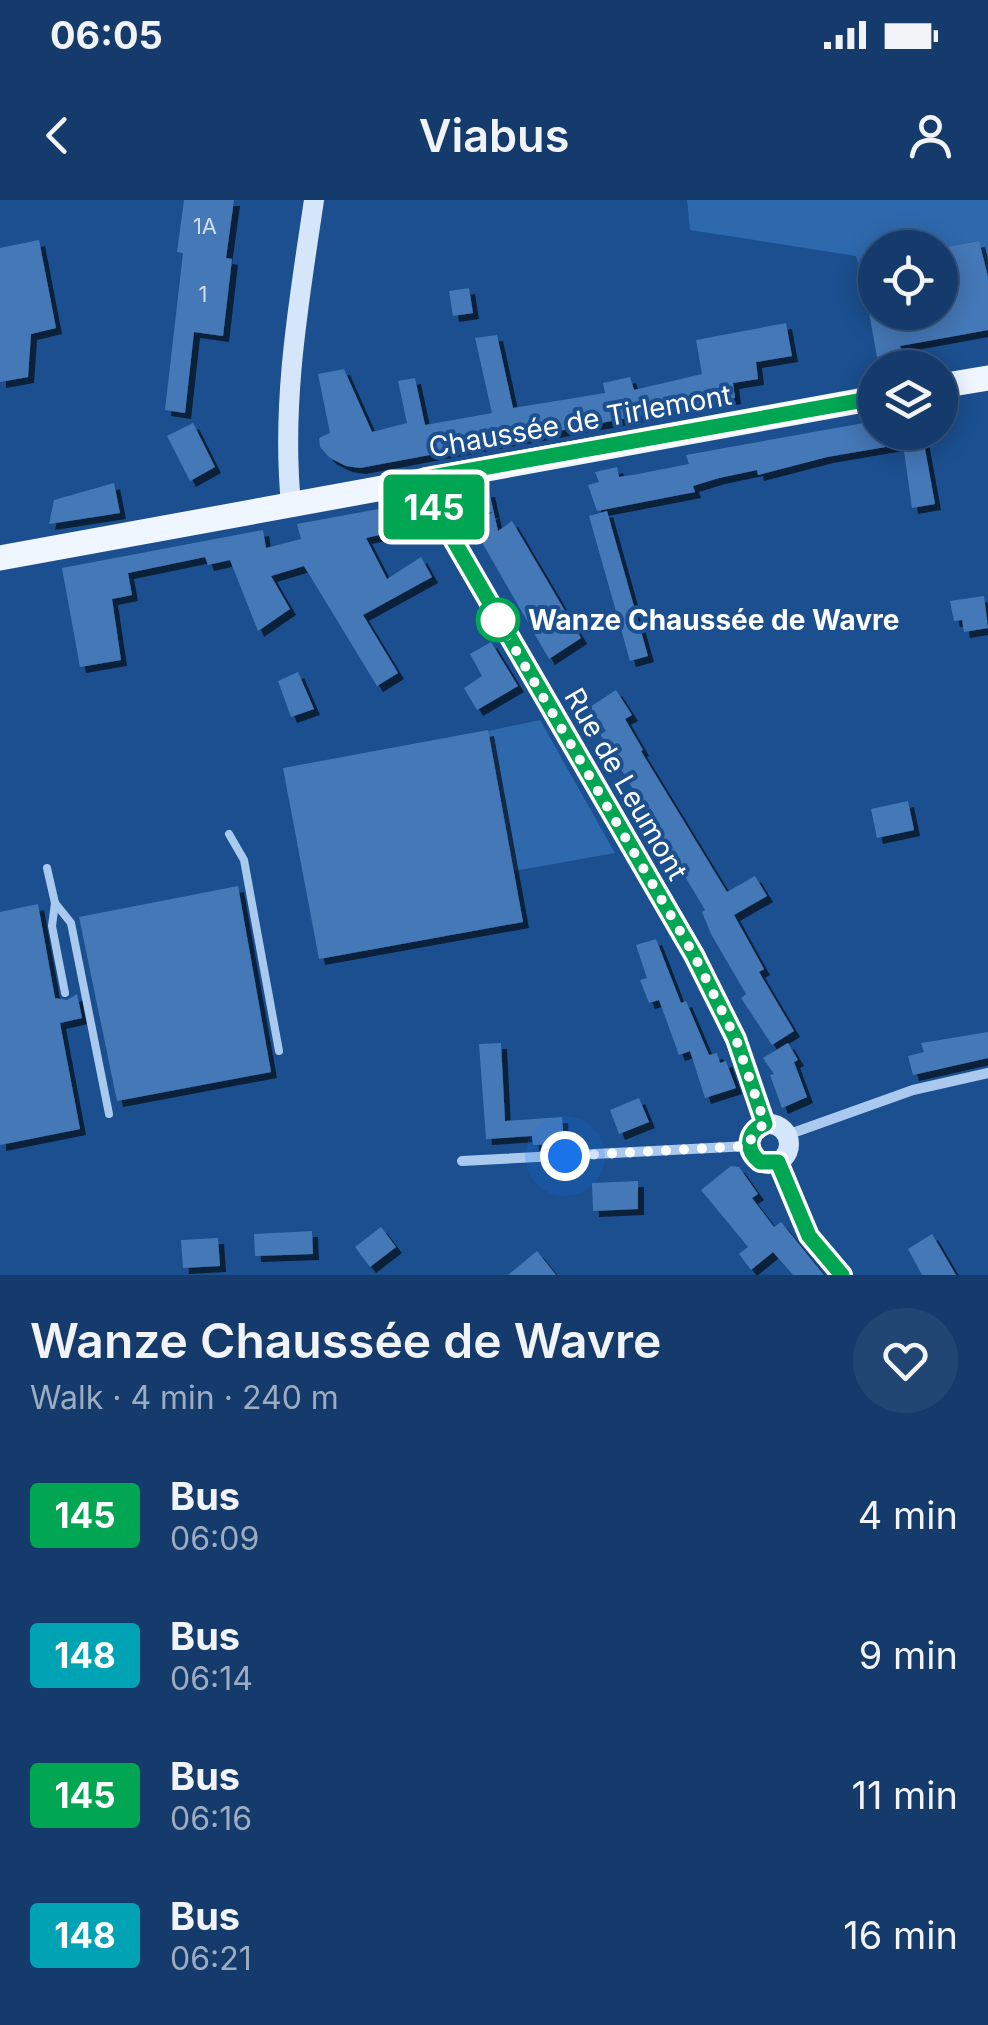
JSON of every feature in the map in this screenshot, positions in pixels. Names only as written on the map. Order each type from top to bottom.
[{"type":"main road","points":[[958,383],[988,378]]},
{"type":"main road","name":"Chaussée de Tirlemont","points":[[0,558],[858,401]]},
{"type":"street","points":[[291,504],[288,406],[314,200]]},
{"type":"street","name":"Rue de Leumont","points":[[426,478],[432,503],[694,955],[736,1039],[765,1124]]},
{"type":"street","points":[[787,1135],[913,1090],[988,1073]]},
{"type":"street","points":[[749,1146],[753,1132],[765,1124],[778,1126],[787,1135],[789,1147],[778,1162]]},
{"type":"street","points":[[462,1161],[749,1146]]},
{"type":"street","points":[[749,1146],[760,1162],[778,1162]]},
{"type":"street","points":[[778,1162],[809,1236],[842,1275]]},
{"type":"lane","points":[[228,834],[244,860],[279,1051]]},
{"type":"lane","points":[[48,868],[55,903],[52,926],[64,994]]},
{"type":"lane","points":[[55,903],[71,923],[109,1114]]},
{"type":"shaded area","points":[[687,200],[988,200],[988,277],[978,241],[958,245],[958,230],[858,230],[858,262],[856,256],[690,230]]},
{"type":"shaded area","points":[[540,720],[615,853],[514,871],[488,731]]},
{"type":"building","points":[[184,200],[234,200],[226,258],[232,259],[223,336],[194,332],[185,413],[165,410],[183,253],[177,252]]},
{"type":"building","points":[[39,240],[56,328],[31,334],[28,377],[0,382],[0,248]]},
{"type":"building","points":[[979,241],[988,277],[988,330],[900,346],[901,350],[876,350],[872,330],[958,330],[958,245]]},
{"type":"building","points":[[469,288],[473,313],[453,316],[449,291]]},
{"type":"building","points":[[786,323],[792,356],[756,362],[758,379],[733,383],[735,398],[360,468],[330,458],[320,447],[319,438],[330,433],[318,374],[344,369],[372,432],[407,423],[398,381],[415,378],[425,425],[492,413],[475,338],[497,335],[513,408],[605,393],[603,383],[630,377],[634,390],[702,374],[696,340]]},
{"type":"building","points":[[193,423],[215,467],[190,481],[167,436]]},
{"type":"building","points":[[858,424],[858,450],[868,450],[758,475],[757,470],[719,478],[693,486],[695,492],[597,511],[588,485],[599,482],[595,472],[617,467],[619,477],[638,474],[689,464],[686,455]]},
{"type":"building","points":[[904,450],[925,450],[935,504],[912,508]]},
{"type":"building","points":[[114,483],[120,513],[49,524],[54,500]]},
{"type":"building","points":[[489,491],[498,531],[512,521],[581,638],[549,659],[472,525],[493,512],[458,518],[453,509],[458,496]]},
{"type":"building","points":[[411,503],[423,525],[366,538],[387,579],[421,557],[432,577],[363,615],[398,673],[377,686],[304,566],[271,576],[290,609],[258,631],[230,560],[208,565],[205,557],[128,573],[132,595],[112,599],[121,660],[80,667],[62,568],[263,530],[266,548],[301,539],[297,524]]},
{"type":"building","points":[[607,511],[648,656],[630,661],[589,516]]},
{"type":"building","points":[[984,596],[988,628],[964,632],[962,620],[954,621],[950,601]]},
{"type":"building","points":[[491,642],[518,686],[477,710],[464,688],[482,676],[470,654]]},
{"type":"building","points":[[298,672],[314,709],[291,717],[278,681]]},
{"type":"building","points":[[616,690],[632,715],[625,719],[641,751],[727,892],[755,876],[767,896],[734,915],[764,969],[759,972],[794,1031],[772,1045],[741,998],[746,994],[711,934],[702,912],[705,910],[600,734],[606,731],[590,707]]},
{"type":"building","points":[[488,730],[523,922],[319,959],[283,768]]},
{"type":"building","points":[[908,801],[914,830],[877,838],[871,809]]},
{"type":"building","points":[[238,886],[271,1072],[117,1101],[79,917]]},
{"type":"building","points":[[38,904],[55,998],[67,1000],[77,994],[82,1018],[60,1023],[80,1129],[0,1145],[0,912]]},
{"type":"building","points":[[656,939],[681,1003],[686,1001],[709,1055],[717,1053],[720,1063],[726,1061],[736,1088],[705,1098],[690,1051],[679,1055],[659,1000],[649,1003],[640,980],[647,978],[636,945]]},
{"type":"building","points":[[988,1032],[988,1058],[913,1075],[908,1056],[924,1052],[921,1043]]},
{"type":"building","points":[[501,1043],[505,1121],[562,1117],[564,1144],[533,1145],[532,1136],[486,1139],[479,1044]]},
{"type":"building","points":[[788,1043],[798,1060],[794,1062],[807,1097],[782,1108],[770,1075],[774,1074],[763,1058]]},
{"type":"building","points":[[639,1098],[649,1122],[619,1134],[610,1110]]},
{"type":"building","points":[[731,1166],[739,1167],[758,1194],[752,1198],[774,1227],[781,1222],[824,1275],[793,1275],[773,1252],[751,1270],[739,1254],[748,1247],[701,1190]]},
{"type":"building","points":[[638,1181],[638,1209],[593,1211],[592,1183]]},
{"type":"building","points":[[381,1227],[396,1247],[370,1267],[355,1247]]},
{"type":"building","points":[[312,1231],[313,1254],[255,1256],[254,1234]]},
{"type":"building","points":[[932,1234],[956,1275],[922,1275],[908,1249]]},
{"type":"building","points":[[218,1238],[220,1266],[183,1268],[181,1240]]},
{"type":"building","points":[[537,1251],[556,1275],[508,1275]]},
{"type":"bus line","name":"145","points":[[842,1275],[809,1236],[778,1162],[766,1164],[754,1158],[749,1141],[753,1132],[765,1124],[736,1039],[694,955],[432,503],[426,478],[858,401]]},
{"type":"place","name":"Wanze Chaussée de Wavre","points":[[498,620]]},
{"type":"route","points":[[498,620],[694,955],[736,1039],[765,1124],[753,1132],[749,1146],[565,1156]]}]
